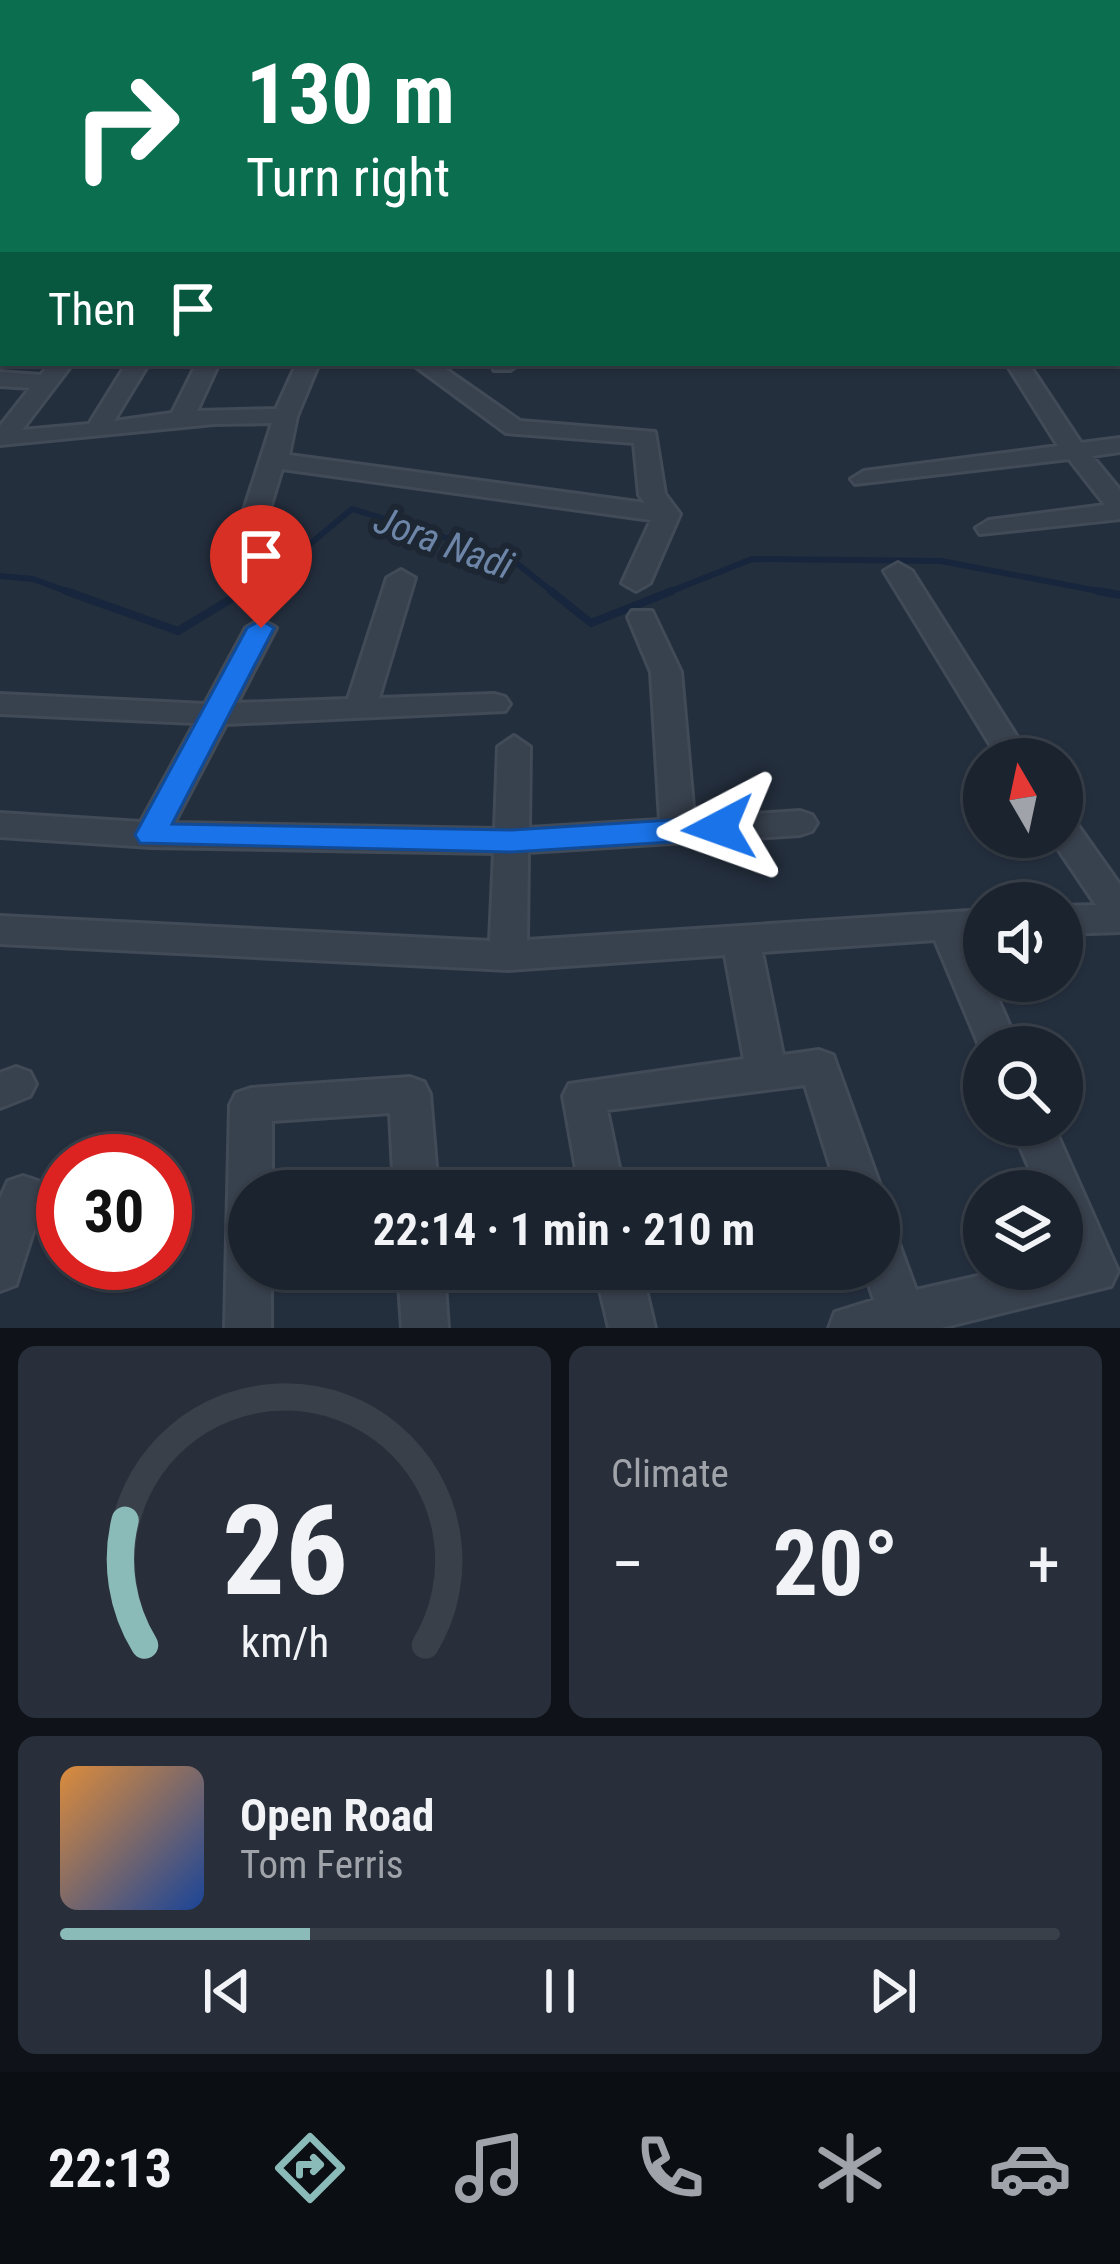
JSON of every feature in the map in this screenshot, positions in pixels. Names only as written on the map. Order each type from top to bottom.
[{"type":"street","points":[[98,430],[136,366]]},
{"type":"street","points":[[182,418],[207,366]]},
{"type":"street","points":[[248,538],[270,466],[276,461],[285,416],[307,366]]},
{"type":"street","points":[[426,366],[514,428],[646,437],[652,495],[667,514]]},
{"type":"street","points":[[989,528],[1120,509],[1019,366]]},
{"type":"street","points":[[2,438],[55,372]]},
{"type":"street","points":[[0,379],[55,372]]},
{"type":"street","points":[[2,438],[224,412],[285,416]]},
{"type":"street","points":[[865,479],[1120,445]]},
{"type":"street","points":[[276,461],[667,514]]},
{"type":"street","points":[[636,583],[667,514]]},
{"type":"street","points":[[898,571],[1002,738]]},
{"type":"street","points":[[362,708],[401,578]]},
{"type":"street","points":[[642,617],[666,673],[678,830]]},
{"type":"street","points":[[151,835],[261,628]]},
{"type":"street","points":[[0,704],[215,714],[494,704]]},
{"type":"street","points":[[508,956],[514,746]]},
{"type":"street","points":[[0,825],[151,835],[512,841],[800,823]]},
{"type":"street","points":[[1082,858],[1120,915],[1083,918]]},
{"type":"street","points":[[0,930],[508,956],[963,925]]},
{"type":"street","points":[[741,940],[767,1073]]},
{"type":"street","points":[[598,1170],[583,1096],[819,1067],[843,1170]]},
{"type":"street","points":[[250,1170],[251,1105],[410,1094],[415,1170]]},
{"type":"street","points":[[0,1270],[23,1195]]},
{"type":"street","points":[[1083,1243],[1095,1271],[1083,1274]]},
{"type":"street","points":[[248,1328],[249,1290]]},
{"type":"street","points":[[422,1290],[424,1328]]},
{"type":"street","points":[[623,1290],[632,1328]]},
{"type":"street","points":[[894,1290],[905,1322]]},
{"type":"street","points":[[852,1328],[905,1322],[1024,1290]]},
{"type":"waterway","name":"Jora Nadi","points":[[239,594],[280,569],[352,509],[509,557],[555,594]]},
{"type":"waterway","name":"Jora Nadi","points":[[664,594],[752,559],[941,561],[1104,592]]},
{"type":"waterway","name":"Jora Nadi","points":[[0,576],[33,579],[74,594]]},
{"type":"waterway","name":"Jora Nadi","points":[[66,591],[178,631],[244,591]]},
{"type":"waterway","name":"Jora Nadi","points":[[551,591],[591,623],[672,591]]},
{"type":"waterway","name":"Jora Nadi","points":[[1098,591],[1104,592]]},
{"type":"waterway","name":"Jora Nadi","points":[[1104,592],[1120,595]]},
{"type":"waterway","name":"Jora Nadi","points":[[1104,592],[1114,594]]},
{"type":"route","points":[[261,628],[151,835],[512,841],[719,828]]}]
